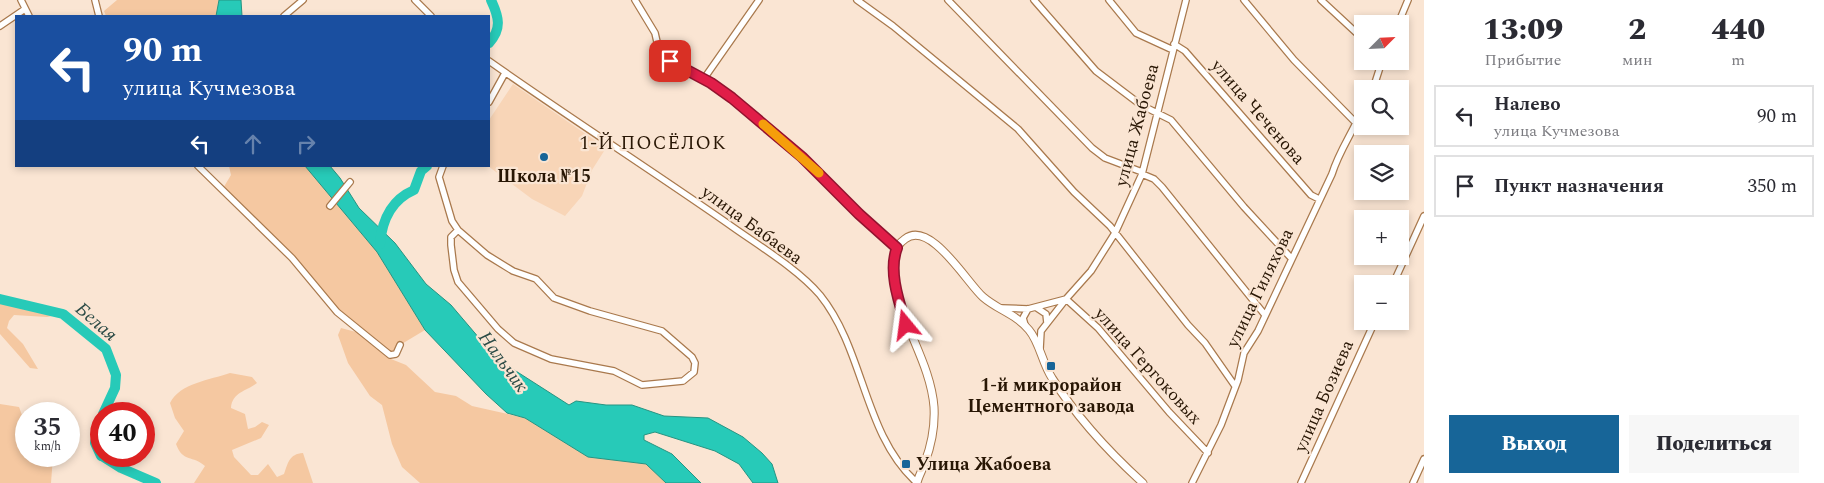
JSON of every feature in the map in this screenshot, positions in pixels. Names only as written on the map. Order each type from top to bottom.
[{"type":"street","points":[[21,0],[28,15]]},
{"type":"street","points":[[95,0],[99,15]]},
{"type":"street","points":[[285,15],[303,0]]},
{"type":"street","points":[[415,0],[430,15]]},
{"type":"street","points":[[634,0],[655,34],[660,56],[732,98],[802,157],[859,214],[897,248]]},
{"type":"street","points":[[703,80],[759,0]]},
{"type":"street","points":[[857,0],[1009,121],[1144,266],[1188,325],[1205,343],[1235,386]]},
{"type":"street","points":[[948,0],[1092,148],[1114,162],[1154,179],[1266,315]]},
{"type":"street","points":[[1034,0],[1096,71],[1111,84],[1156,114],[1171,120],[1244,207],[1291,258]]},
{"type":"street","name":"улица Чеченова","points":[[1109,0],[1136,33],[1185,51],[1311,195],[1319,199]]},
{"type":"street","name":"улица Жабоева","points":[[1046,326],[1066,299],[1091,271],[1115,233],[1142,173],[1186,0]]},
{"type":"street","points":[[1244,0],[1294,60],[1354,121]]},
{"type":"street","points":[[1320,0],[1354,31]]},
{"type":"street","points":[[1402,15],[1408,0]]},
{"type":"street","points":[[15,15],[25,8]]},
{"type":"street","points":[[0,26],[15,15]]},
{"type":"street","name":"улица Бабаева","points":[[490,62],[739,232],[785,266],[819,295],[851,354],[886,443],[901,467],[917,483]]},
{"type":"street","points":[[490,100],[505,73]]},
{"type":"street","name":"улица Гиляхова","points":[[1192,483],[1208,453],[1235,386],[1244,353],[1266,315],[1291,258],[1332,174],[1338,154],[1354,126]]},
{"type":"street","points":[[199,167],[292,258],[326,300],[344,318],[388,354],[396,354],[400,345]]},
{"type":"street","points":[[443,167],[439,177],[452,221],[458,230],[495,262],[536,279],[554,298],[590,311],[658,329],[667,334],[692,357],[695,364],[694,372],[683,381],[642,385],[614,371],[551,360],[514,343],[498,329],[458,282],[454,270],[451,245],[451,237],[458,230]]},
{"type":"street","points":[[330,205],[349,182]]},
{"type":"street","points":[[1397,275],[1424,216]]},
{"type":"street","points":[[917,483],[927,455],[934,406],[926,372],[900,304],[894,259],[897,248],[910,235],[923,236],[951,259],[984,297],[1015,317],[1028,329],[1041,331]]},
{"type":"street","points":[[1002,308],[1031,308],[1066,299]]},
{"type":"street","name":"улица Гергоковых","points":[[1066,299],[1098,328],[1169,412],[1208,453]]},
{"type":"street","points":[[1031,308],[1046,314],[1046,326],[1041,331],[1041,356]]},
{"type":"street","points":[[1031,308],[1023,318],[1051,377],[1075,410],[1143,483]]},
{"type":"street","name":"улица Бозиева","points":[[1301,483],[1371,330]]},
{"type":"street","points":[[1413,483],[1424,458]]},
{"type":"shaded area","points":[[117,0],[219,0],[216,15],[106,15],[104,11]]},
{"type":"shaded area","name":"Школа №15","points":[[513,84],[606,148],[592,170],[582,196],[565,216],[532,199],[489,167],[490,118]]},
{"type":"shaded area","points":[[229,167],[306,167],[377,252],[425,330],[400,345],[391,355],[349,322],[222,190],[231,175]]},
{"type":"shaded area","points":[[0,299],[63,314],[47,317],[14,315],[9,321],[7,328],[23,344],[38,369],[30,368],[0,334]]},
{"type":"shaded area","points":[[341,328],[356,332],[377,346],[391,359],[406,365],[435,392],[456,396],[472,406],[525,418],[588,457],[646,464],[666,483],[420,483],[402,467],[392,444],[382,405],[370,396],[348,363],[338,335]]},
{"type":"shaded area","points":[[230,373],[252,377],[257,383],[237,395],[231,408],[245,414],[248,429],[262,422],[269,425],[261,438],[232,450],[234,457],[251,475],[258,475],[268,464],[277,477],[284,474],[292,457],[303,453],[313,483],[194,483],[205,466],[185,456],[179,450],[176,444],[184,431],[175,418],[170,403],[175,396],[188,387]]},
{"type":"shaded area","points":[[0,404],[15,406],[15,467],[52,467],[51,483],[0,483]]},
{"type":"water","points":[[219,0],[241,0],[242,15],[216,15]]},
{"type":"water","points":[[306,167],[331,167],[359,208],[395,243],[426,284],[451,305],[497,359],[569,405],[576,401],[606,405],[632,405],[664,416],[708,418],[743,437],[762,453],[772,464],[778,483],[753,483],[739,464],[715,451],[655,432],[644,435],[644,440],[672,454],[701,483],[666,483],[646,464],[588,457],[525,418],[507,413],[486,394],[425,330],[377,252]]},
{"type":"waterway","points":[[490,42],[496,33],[498,23],[491,0]]},
{"type":"waterway","points":[[380,244],[383,227],[389,212],[399,199],[414,190],[421,171],[426,167]]},
{"type":"waterway","name":"Белая","points":[[0,299],[63,314],[106,349],[116,375],[115,388],[109,402]]},
{"type":"waterway","name":"Белая","points":[[119,467],[156,483]]},
{"type":"slow traffic","points":[[763,124],[819,173]]},
{"type":"place","name":"Школа №15","points":[[544,157]]},
{"type":"place","name":"1-й микрорайон Цементного завода","points":[[1051,366]]},
{"type":"place","name":"Улица Жабоева","points":[[906,464]]},
{"type":"district","name":"1-Й ПОСЁЛОК","points":[[653,143]]},
{"type":"route","points":[[670,61],[711,83],[732,98],[802,157],[859,214],[897,248],[894,259],[896,282],[906,325]]},
{"type":"water label","name":"Нальчик","points":[[503,362]]}]
